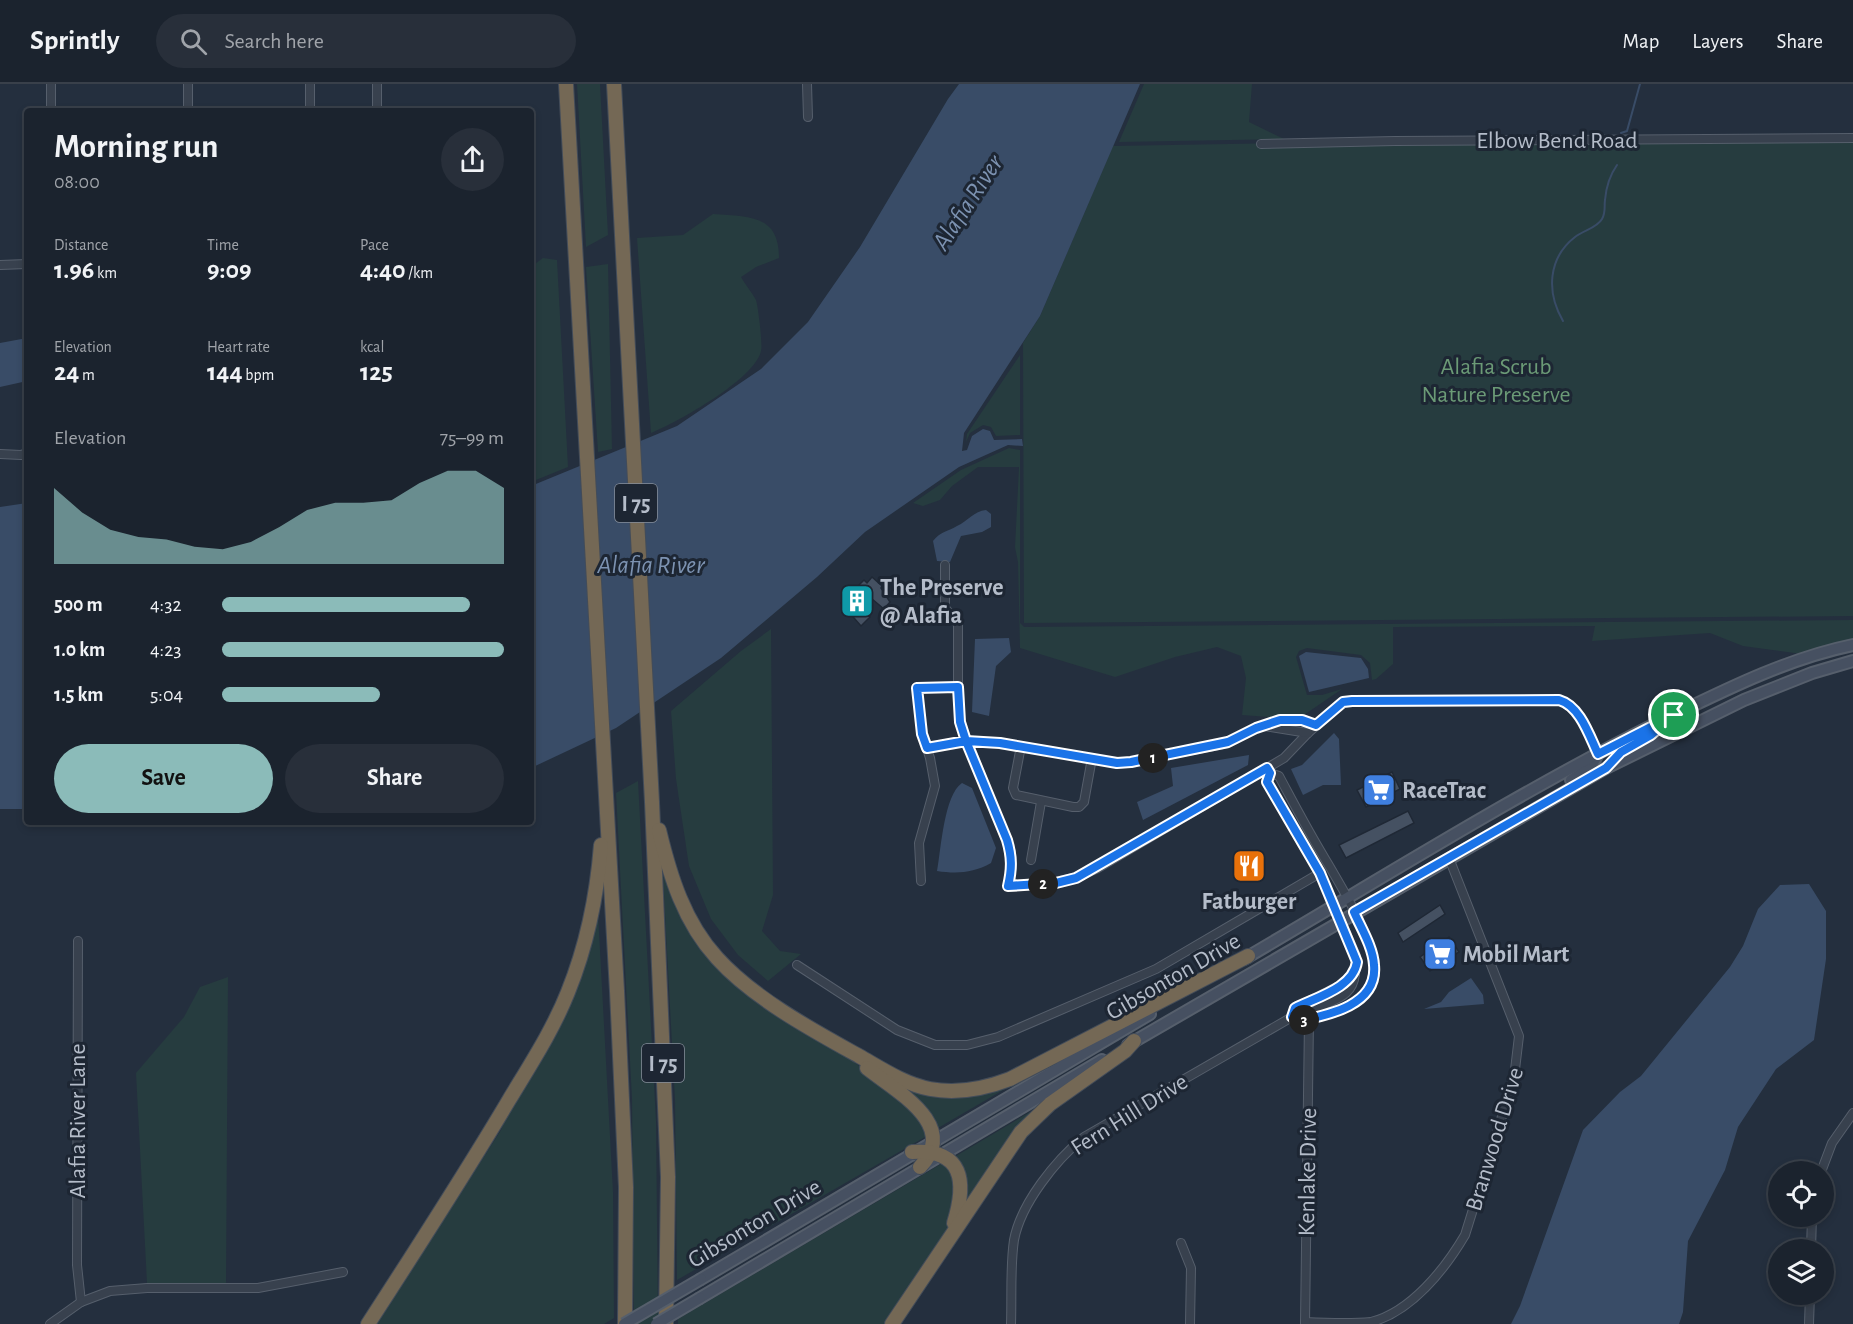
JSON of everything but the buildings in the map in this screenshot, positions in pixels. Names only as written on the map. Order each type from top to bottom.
[{"type":"highway","name":"I 75","points":[[566,84],[626,1187],[624,1324]]},
{"type":"highway","name":"I 75","points":[[614,84],[652,802],[668,1177],[666,1324]]},
{"type":"highway","points":[[652,802],[667,862],[681,903],[716,957],[742,983],[832,1041],[916,1106],[927,1120],[935,1149],[952,1163],[959,1181],[957,1213],[951,1233]]},
{"type":"highway","points":[[368,1324],[482,1145],[555,1020],[578,964],[590,921],[598,887],[606,806]]},
{"type":"highway","points":[[832,1041],[915,1084],[943,1090],[985,1088],[1035,1067],[1248,956]]},
{"type":"highway","points":[[892,1324],[951,1233],[1032,1121],[1050,1104],[1125,1051],[1134,1041]]},
{"type":"highway","points":[[912,1152],[935,1149]]},
{"type":"highway","points":[[920,1167],[935,1149]]},
{"type":"main road","name":"Gibsonton Drive","points":[[935,1149],[1333,904],[1598,754],[1674,715],[1787,664],[1853,645]]},
{"type":"main road","name":"Gibsonton Drive","points":[[935,1149],[1134,1041],[1606,768],[1744,700],[1812,673],[1853,661]]},
{"type":"main road","points":[[1606,768],[1621,752],[1651,735],[1674,715]]},
{"type":"main road","points":[[1519,817],[1542,798],[1590,768],[1598,754]]},
{"type":"main road","name":"Gibsonton Drive","points":[[624,1324],[912,1152]]},
{"type":"main road","name":"Gibsonton Drive","points":[[656,1324],[920,1167]]},
{"type":"street","points":[[51,84],[51,108]]},
{"type":"street","points":[[188,84],[188,108]]},
{"type":"street","points":[[310,84],[310,108]]},
{"type":"street","points":[[376,108],[377,84]]},
{"type":"street","points":[[807,84],[808,117]]},
{"type":"street","name":"Elbow Bend Road","points":[[1261,144],[1853,138]]},
{"type":"street","points":[[0,264],[24,264]]},
{"type":"street","points":[[0,454],[24,454]]},
{"type":"street","points":[[945,565],[945,608],[958,624],[960,722],[1011,852],[1012,866],[1008,886],[1056,883],[1076,878],[1269,771],[1343,702],[1559,700],[1575,710],[1598,754]]},
{"type":"street","points":[[921,881],[919,843],[935,786],[922,734],[917,688],[958,687]]},
{"type":"street","points":[[927,748],[966,741],[1021,746],[1117,763],[1144,760],[1228,742],[1280,720],[1302,720],[1316,725]]},
{"type":"street","points":[[1262,726],[1308,733]]},
{"type":"street","points":[[1021,746],[1014,792],[1021,798],[1041,802],[1081,806],[1086,795],[1092,758]]},
{"type":"street","points":[[1269,771],[1267,782],[1320,873],[1356,956],[1354,982],[1347,993],[1313,1012],[1309,1019]]},
{"type":"street","points":[[1269,771],[1279,776],[1347,898],[1374,965],[1368,991],[1354,1004],[1309,1019],[1299,1021],[1292,1017]]},
{"type":"street","points":[[1031,860],[1041,802]]},
{"type":"street","name":"Branwood Drive","points":[[1305,1323],[1368,1323],[1389,1316],[1412,1299],[1451,1258],[1464,1235],[1514,1078],[1519,1036],[1449,858]]},
{"type":"street","name":"Gibsonton Drive","points":[[797,965],[897,1030],[935,1045],[967,1045],[998,1037],[1156,969],[1320,873]]},
{"type":"street","name":"Alafia River Lane","points":[[78,941],[77,1265],[81,1302]]},
{"type":"street","name":"Fern Hill Drive","points":[[1011,1324],[1012,1257],[1019,1222],[1056,1164],[1069,1149],[1084,1137],[1292,1017],[1295,1008],[1347,982],[1355,974]]},
{"type":"street","name":"Kenlake Drive","points":[[1305,1323],[1309,1019]]},
{"type":"street","points":[[1825,1161],[1832,1143],[1853,1113]]},
{"type":"street","points":[[1181,1243],[1191,1268],[1190,1324]]},
{"type":"street","points":[[50,1324],[81,1302],[110,1292],[147,1288],[258,1288],[343,1272]]},
{"type":"street","points":[[1809,1324],[1810,1305]]},
{"type":"green space","points":[[577,84],[600,84],[608,235],[586,247]]},
{"type":"green space","points":[[1144,84],[1252,84],[1249,122],[1284,139],[1119,142]]},
{"type":"green space","name":"Alafia Scrub Nature Preserve","points":[[1853,138],[1853,616],[1024,623],[1023,343],[1040,316],[1113,146],[1395,141]]},
{"type":"green space","points":[[713,214],[760,221],[774,233],[778,244],[779,258],[756,267],[741,277],[756,300],[761,351],[756,362],[731,386],[696,410],[651,433],[637,238],[683,235]]},
{"type":"green space","points":[[543,258],[557,260],[568,467],[534,481],[534,265]]},
{"type":"green space","points":[[608,264],[612,449],[598,452],[586,267]]},
{"type":"green space","points":[[1020,355],[1020,435],[996,436],[991,427],[983,425],[970,433],[966,442],[967,434]]},
{"type":"green space","points":[[1009,448],[1020,450],[1020,623],[1024,627],[1853,620],[1853,640],[1802,654],[1743,646],[1710,633],[1592,641],[1595,626],[1393,627],[1393,664],[1376,679],[1372,680],[1370,663],[1361,655],[1307,648],[1299,651],[1296,657],[1307,695],[1322,695],[1342,689],[1298,719],[1242,715],[1246,678],[1241,656],[1217,647],[1175,657],[1115,677],[1020,648],[1018,562],[1015,547],[1019,467],[978,467],[952,486],[940,500],[923,506],[913,503],[961,470]]},
{"type":"green space","points":[[771,629],[773,895],[762,931],[780,951],[801,954],[768,981],[738,955],[711,919],[689,866],[676,779],[671,711],[741,651]]},
{"type":"green space","points":[[638,781],[656,1121],[658,1324],[634,1324],[632,1099],[616,793]]},
{"type":"green space","points":[[667,874],[708,949],[907,1103],[927,1132],[925,1137],[677,1280],[675,1100],[663,876]]},
{"type":"green space","points":[[598,913],[613,1192],[614,1318],[604,1324],[377,1324],[501,1130],[514,1093],[544,1046]]},
{"type":"green space","points":[[228,977],[226,1283],[147,1283],[136,1073],[184,1017],[200,987]]},
{"type":"green space","points":[[1010,1086],[938,1128],[933,1118],[905,1088]]},
{"type":"green space","points":[[1030,1112],[1033,1113],[965,1210],[956,1156]]},
{"type":"green space","points":[[946,1161],[950,1165],[956,1195],[949,1225],[889,1324],[678,1324],[678,1319]]},
{"type":"water","name":"Alafia River","points":[[959,84],[1140,84],[1040,316],[964,433],[962,451],[967,450],[972,436],[983,429],[990,431],[994,440],[1022,439],[1023,446],[1008,445],[959,467],[865,532],[817,577],[721,658],[616,728],[534,767],[534,485],[677,426],[761,369],[808,322],[860,247]]},
{"type":"water","points":[[24,339],[24,382],[0,387],[0,343]]},
{"type":"water","points":[[24,503],[24,809],[0,809],[0,507]]},
{"type":"water","points":[[986,510],[991,514],[991,527],[982,532],[961,536],[950,562],[937,561],[933,541],[941,533],[961,524],[978,512]]},
{"type":"water","points":[[1009,638],[1011,652],[996,666],[989,716],[972,712],[975,639]]},
{"type":"water","points":[[1306,652],[1361,658],[1368,669],[1369,678],[1309,692],[1299,656]]},
{"type":"water","points":[[1334,733],[1339,739],[1341,785],[1323,785],[1303,795],[1291,769],[1302,765]]},
{"type":"water","points":[[1249,755],[1248,765],[1143,820],[1137,802],[1173,786],[1171,768]]},
{"type":"water","points":[[962,783],[972,788],[996,848],[991,863],[978,869],[965,872],[937,871],[947,810],[956,789]]},
{"type":"water","points":[[288,825],[368,825],[357,827]]},
{"type":"water","points":[[1809,884],[1826,911],[1826,959],[1814,1040],[1776,1069],[1738,1127],[1725,1170],[1688,1241],[1683,1312],[1679,1324],[1511,1324],[1520,1306],[1583,1130],[1620,1092],[1641,1076],[1730,967],[1743,946],[1758,909],[1780,885]]},
{"type":"water","points":[[1471,978],[1483,995],[1484,1004],[1424,1009],[1441,1002],[1449,992]]},
{"type":"waterway","points":[[1621,133],[1627,131],[1640,84]]},
{"type":"waterway","points":[[1563,321],[1552,287],[1555,265],[1566,245],[1575,237],[1597,225],[1602,219],[1607,186],[1617,165]]},
{"type":"place","name":"The Preserve @ Alafia","points":[[857,601]]},
{"type":"place","name":"RaceTrac","points":[[1379,790]]},
{"type":"place","name":"Fatburger","points":[[1249,866]]},
{"type":"place","name":"Mobil Mart","points":[[1440,954]]},
{"type":"route","points":[[1674,715],[1598,754],[1575,710],[1572,706],[1559,700],[1352,701],[1343,702],[1316,725],[1302,720],[1280,720],[1256,728],[1237,740],[1144,760],[1117,763],[1000,743],[966,741],[927,748],[922,734],[917,688],[958,687],[962,730],[966,741],[1007,840],[1011,852],[1012,866],[1008,886],[1056,883],[1076,878],[1098,868],[1267,768],[1270,773],[1267,782],[1320,873],[1357,962],[1355,974],[1347,982],[1295,1008],[1292,1017],[1299,1021],[1342,1010],[1354,1004],[1368,991],[1374,974],[1374,965],[1371,951],[1354,912],[1606,768],[1621,752],[1651,735],[1674,715]]}]
